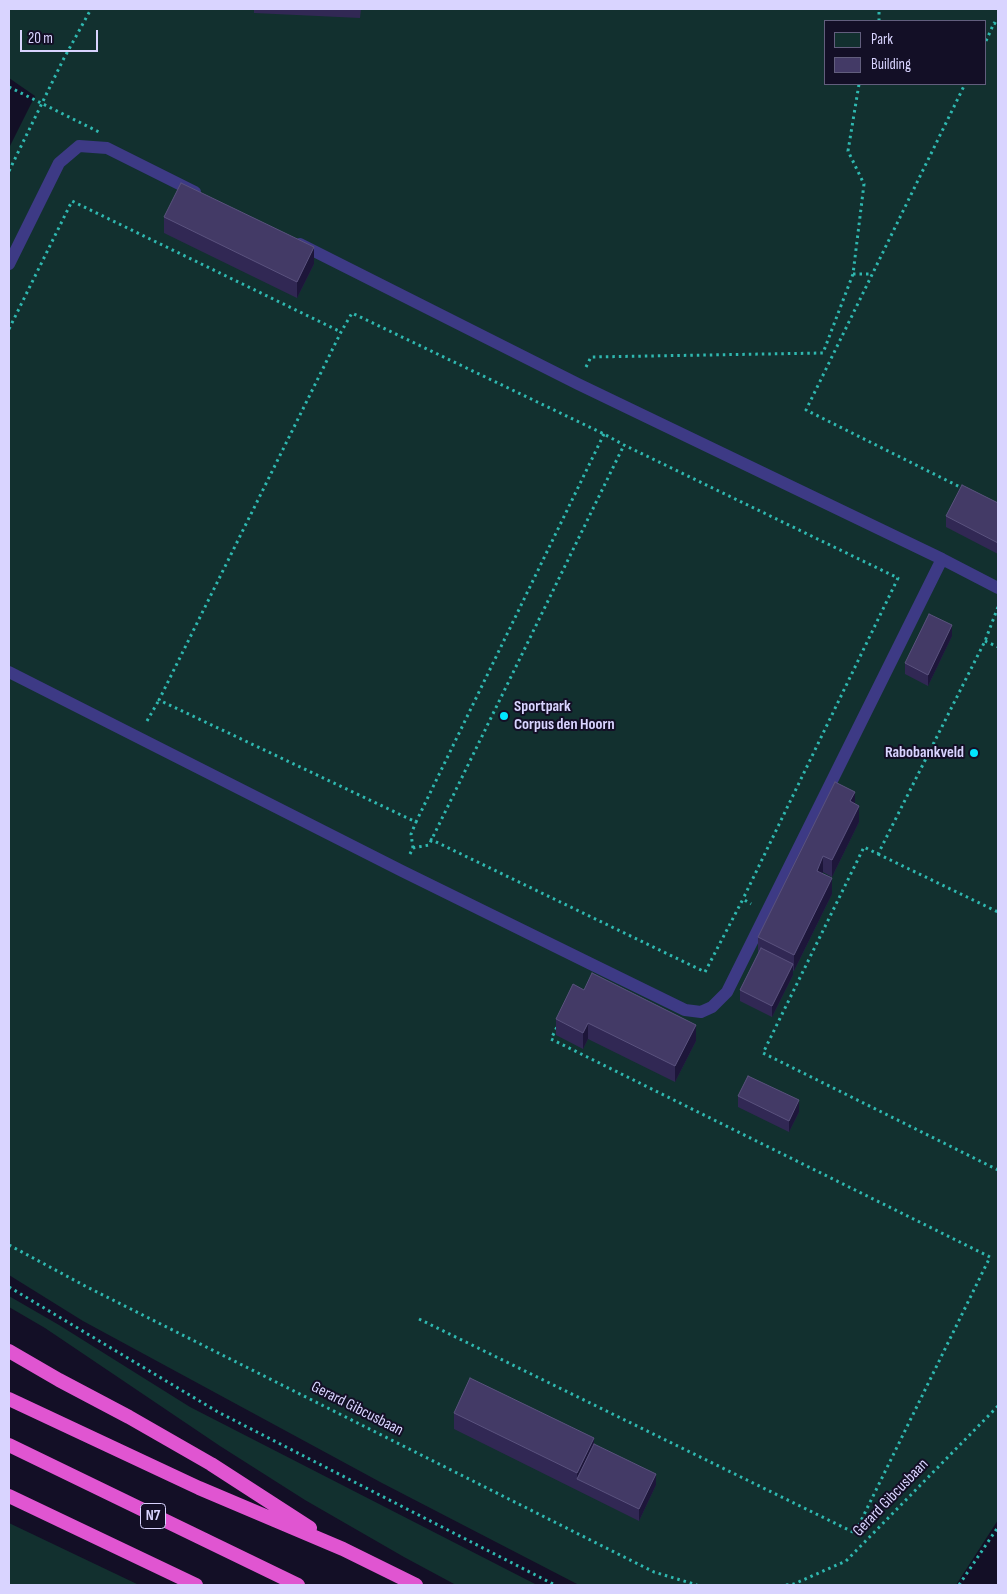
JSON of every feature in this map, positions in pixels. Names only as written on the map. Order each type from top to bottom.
[{"type":"highway","points":[[9,1351],[211,1464],[343,1549]]},
{"type":"highway","points":[[9,1399],[198,1488],[343,1549],[416,1585]]},
{"type":"highway","name":"N7","points":[[9,1445],[298,1585]]},
{"type":"highway","points":[[9,1496],[196,1585]]},
{"type":"lane","points":[[9,264],[59,163],[79,146],[107,148],[205,196]]},
{"type":"lane","points":[[285,237],[578,384],[942,559],[998,588]]},
{"type":"lane","points":[[9,672],[402,871],[685,1010],[701,1012],[712,1007],[727,992],[942,559]]},
{"type":"path","points":[[9,171],[63,60],[91,9]]},
{"type":"path","points":[[987,39],[994,23],[998,25]]},
{"type":"path","points":[[578,384],[591,357],[823,353],[853,274],[864,184],[848,151],[859,85]]},
{"type":"path","points":[[965,85],[806,410],[972,493]]},
{"type":"path","points":[[9,88],[100,133]]},
{"type":"path","points":[[9,329],[72,201],[341,332]]},
{"type":"path","points":[[853,274],[872,274]]},
{"type":"path","points":[[416,822],[159,700],[352,313],[898,578],[743,899],[705,972],[430,839]]},
{"type":"path","points":[[402,871],[413,848],[411,834],[416,822],[604,434]]},
{"type":"path","points":[[413,848],[429,845],[430,839],[624,445]]},
{"type":"path","points":[[878,854],[985,641],[998,605]]},
{"type":"path","points":[[985,641],[998,647]]},
{"type":"path","points":[[998,912],[864,847],[762,1053],[998,1170]]},
{"type":"path","points":[[743,899],[766,912]]},
{"type":"path","points":[[419,1320],[855,1534],[990,1256],[551,1039],[559,1022]]},
{"type":"path","name":"Gerard Gibcusbaan","points":[[9,1245],[87,1287],[654,1572],[697,1585]]},
{"type":"path","points":[[9,1287],[218,1412],[555,1585]]},
{"type":"path","name":"Gerard Gibcusbaan","points":[[786,1585],[794,1584],[846,1561],[998,1406]]},
{"type":"path","points":[[959,1585],[998,1527]]},
{"type":"green space","name":"Sportpark Corpus den Hoorn","points":[[9,9],[998,9],[998,1520],[956,1585],[579,1585],[382,1483],[83,1321],[9,1275],[9,148],[35,96],[9,78]]},
{"type":"green space","points":[[9,1296],[190,1407],[537,1585],[456,1585],[404,1557],[305,1500],[220,1446],[45,1328],[9,1307]]},
{"type":"green space","points":[[9,1523],[139,1585],[9,1585]]},
{"type":"building","points":[[181,183],[314,247],[297,282],[164,217]]},
{"type":"building","points":[[962,485],[998,503],[998,543],[946,516]]},
{"type":"building","points":[[929,614],[952,625],[928,675],[905,663]]},
{"type":"building","points":[[835,782],[855,792],[850,801],[859,806],[832,860],[823,856],[817,871],[832,878],[794,955],[758,937]]},
{"type":"building","points":[[761,948],[793,964],[772,1006],[740,990]]},
{"type":"building","points":[[592,973],[696,1025],[675,1066],[588,1023],[583,1033],[556,1019],[573,984],[584,990]]},
{"type":"building","points":[[748,1076],[799,1100],[789,1121],[738,1096]]},
{"type":"building","points":[[470,1378],[594,1438],[577,1473],[454,1413]]},
{"type":"building","points":[[594,1444],[656,1474],[639,1509],[577,1479]]},
{"type":"place","name":"Sportpark Corpus den Hoorn","points":[[504,716]]},
{"type":"place","name":"Rabobankveld","points":[[974,753]]}]
